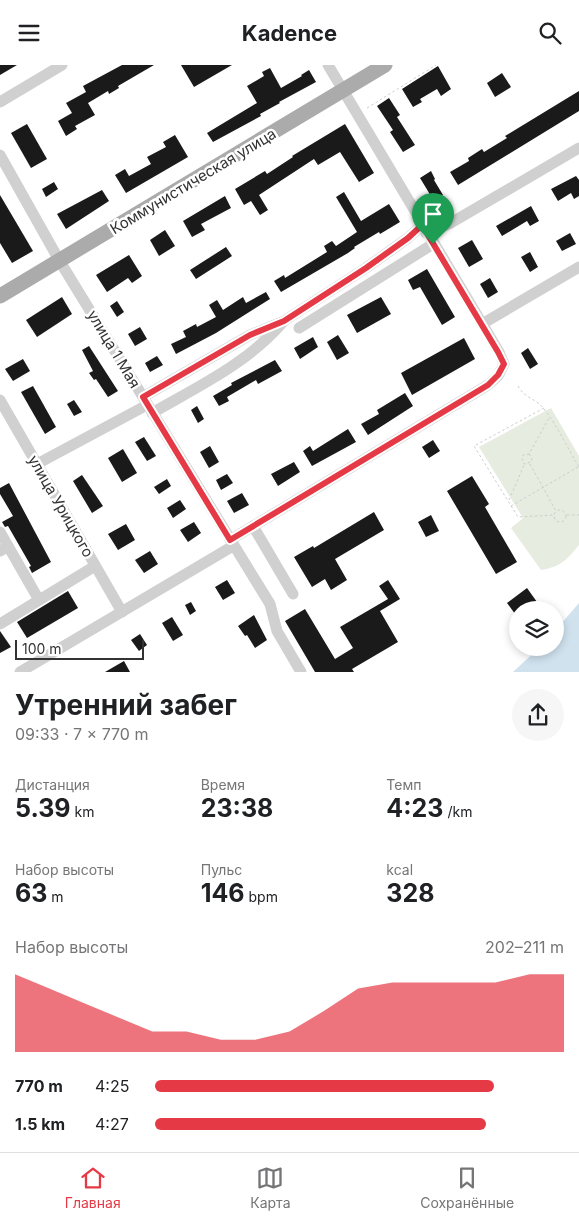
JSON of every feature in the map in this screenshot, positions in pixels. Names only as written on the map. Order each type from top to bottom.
[{"type":"main road","name":"Коммунистическая улица","points":[[0,296],[385,65]]},
{"type":"street","points":[[0,102],[62,65]]},
{"type":"street","points":[[20,672],[122,612],[232,543],[253,526],[488,385],[498,375],[504,364],[328,65]]},
{"type":"street","points":[[148,405],[250,335],[284,321],[366,268],[408,238],[424,229],[449,225],[579,148]]},
{"type":"street","name":"улица 1 Мая","points":[[0,155],[59,260],[270,604],[277,631],[301,672]]},
{"type":"street","points":[[299,328],[433,244]]},
{"type":"street","points":[[482,324],[579,267]]},
{"type":"street","points":[[37,464],[148,405],[244,360],[269,338],[284,321]]},
{"type":"street","name":"улица Урицкого","points":[[0,400],[122,612]]},
{"type":"street","points":[[253,526],[293,594]]},
{"type":"street","points":[[0,532],[4,549],[39,600]]},
{"type":"street","points":[[2,619],[39,600],[95,566]]},
{"type":"path","points":[[357,114],[436,65]]},
{"type":"path","points":[[511,506],[579,467],[544,408],[534,400],[523,395],[518,386]]},
{"type":"path","points":[[544,408],[474,447],[518,517],[554,515]]},
{"type":"path","points":[[508,501],[524,464],[522,457],[525,454],[529,454],[549,417]]},
{"type":"path","points":[[529,454],[532,460],[530,463],[556,511]]},
{"type":"path","points":[[524,464],[530,463]]},
{"type":"path","points":[[556,511],[563,510],[567,515]]},
{"type":"path","points":[[554,515],[556,511]]},
{"type":"path","points":[[554,515],[555,519],[560,522],[565,520],[567,515]]},
{"type":"path","points":[[567,515],[579,515]]},
{"type":"shaded area","points":[[551,408],[579,456],[579,545],[563,562],[541,570],[511,528],[523,518],[479,447]]},
{"type":"water","points":[[579,603],[579,672],[513,672],[530,656],[564,656],[564,620]]},
{"type":"building","points":[[0,65],[17,65],[0,75]]},
{"type":"building","points":[[122,65],[154,65],[118,86],[119,88],[109,94],[108,91],[88,103],[95,115],[75,126],[77,129],[66,136],[58,121],[72,113],[66,103],[86,92],[83,86]]},
{"type":"building","points":[[181,65],[232,65],[194,87]]},
{"type":"building","points":[[438,66],[451,89],[441,96],[437,89],[420,99],[422,102],[413,107],[402,89]]},
{"type":"building","points":[[270,68],[281,88],[309,70],[316,82],[279,102],[260,114],[261,116],[213,142],[207,133],[257,103],[247,86],[264,76],[262,72]]},
{"type":"building","points":[[502,73],[511,87],[495,97],[487,83]]},
{"type":"building","points":[[579,91],[579,111],[458,185],[450,172],[469,161],[468,158],[482,149],[484,152],[507,138],[505,136]]},
{"type":"building","points":[[389,98],[400,115],[397,117],[415,145],[403,152],[390,132],[393,130],[377,106]]},
{"type":"building","points":[[27,124],[47,159],[31,168],[11,133]]},
{"type":"building","points":[[345,124],[374,173],[359,182],[340,152],[318,165],[314,159],[259,195],[268,210],[260,215],[251,201],[244,205],[235,189],[265,171],[267,174],[292,156]]},
{"type":"building","points":[[175,135],[188,157],[126,193],[115,175],[125,169],[129,176],[151,164],[147,157],[166,147],[163,142]]},
{"type":"building","points":[[431,171],[443,195],[434,201],[420,178]]},
{"type":"building","points":[[576,176],[579,180],[579,196],[574,199],[571,193],[558,201],[551,189]]},
{"type":"building","points":[[54,182],[58,189],[46,197],[42,189]]},
{"type":"building","points":[[102,190],[109,201],[66,229],[57,214]]},
{"type":"building","points":[[344,192],[361,221],[389,204],[400,222],[380,234],[379,232],[354,247],[348,253],[281,292],[274,281],[284,275],[285,278],[327,252],[324,246],[332,241],[336,246],[357,232],[336,197]]},
{"type":"building","points":[[0,195],[33,251],[12,263],[0,243]]},
{"type":"building","points":[[225,196],[231,208],[201,224],[205,230],[192,237],[183,221]]},
{"type":"building","points":[[531,206],[539,221],[530,226],[527,221],[502,236],[496,226]]},
{"type":"building","points":[[165,230],[175,246],[159,256],[150,240]]},
{"type":"building","points":[[570,233],[576,244],[562,251],[556,241]]},
{"type":"building","points":[[472,240],[483,259],[469,267],[458,248]]},
{"type":"building","points":[[226,247],[232,256],[196,279],[190,270]]},
{"type":"building","points":[[530,252],[538,267],[530,272],[521,257]]},
{"type":"building","points":[[129,255],[142,276],[132,283],[128,278],[107,292],[96,275]]},
{"type":"building","points":[[427,269],[455,317],[442,325],[420,287],[413,290],[408,280]]},
{"type":"building","points":[[490,278],[498,292],[488,298],[480,284]]},
{"type":"building","points":[[266,292],[270,299],[216,333],[176,354],[171,344],[186,337],[183,331],[196,324],[197,327],[216,317],[209,305],[217,300],[223,310],[243,297],[246,303]]},
{"type":"building","points":[[62,297],[72,314],[37,337],[26,320]]},
{"type":"building","points":[[381,297],[391,314],[357,333],[347,315]]},
{"type":"building","points":[[117,301],[124,312],[117,317],[110,306]]},
{"type":"building","points":[[140,327],[147,339],[135,346],[128,334]]},
{"type":"building","points":[[338,335],[349,353],[337,360],[327,342]]},
{"type":"building","points":[[313,337],[318,347],[300,359],[294,348]]},
{"type":"building","points":[[464,338],[475,359],[412,395],[401,373]]},
{"type":"building","points":[[89,346],[118,391],[108,397],[96,379],[94,380],[89,373],[93,371],[82,350]]},
{"type":"building","points":[[528,348],[538,364],[530,369],[521,353]]},
{"type":"building","points":[[157,356],[163,365],[150,372],[145,363]]},
{"type":"building","points":[[23,359],[30,371],[13,381],[5,369]]},
{"type":"building","points":[[275,360],[282,371],[258,384],[256,380],[227,397],[229,401],[219,406],[213,396],[232,385],[231,383]]},
{"type":"building","points":[[33,386],[56,427],[45,434],[21,392]]},
{"type":"building","points":[[405,393],[413,406],[368,435],[361,424],[379,414],[377,410]]},
{"type":"building","points":[[74,400],[82,412],[74,416],[67,404]]},
{"type":"building","points":[[197,406],[204,419],[198,423],[191,410]]},
{"type":"building","points":[[348,429],[356,442],[312,466],[303,451],[310,446],[313,451]]},
{"type":"building","points":[[144,437],[156,456],[147,461],[135,442]]},
{"type":"building","points":[[433,440],[440,451],[429,458],[422,447]]},
{"type":"building","points":[[210,446],[219,462],[209,468],[200,452]]},
{"type":"building","points":[[123,449],[137,473],[122,482],[108,458]]},
{"type":"building","points":[[294,462],[300,472],[278,486],[271,474]]},
{"type":"building","points":[[227,474],[233,483],[221,490],[216,480]]},
{"type":"building","points":[[82,475],[103,506],[92,513],[73,481]]},
{"type":"building","points":[[472,476],[489,504],[485,507],[517,562],[496,574],[447,491]]},
{"type":"building","points":[[167,479],[171,486],[159,494],[154,487]]},
{"type":"building","points":[[9,483],[51,562],[32,573],[29,567],[31,566],[8,526],[5,527],[2,522],[13,516],[0,494],[0,488]]},
{"type":"building","points":[[242,493],[249,505],[234,513],[227,501]]},
{"type":"building","points":[[180,500],[186,509],[173,518],[167,508]]},
{"type":"building","points":[[374,512],[384,530],[335,559],[347,580],[331,590],[325,579],[312,587],[294,557],[313,546],[314,548]]},
{"type":"building","points":[[431,515],[439,531],[426,537],[418,522]]},
{"type":"building","points":[[194,522],[201,533],[188,542],[180,530]]},
{"type":"building","points":[[126,524],[135,540],[118,550],[108,534]]},
{"type":"building","points":[[150,551],[158,564],[144,573],[135,560]]},
{"type":"building","points":[[227,580],[235,593],[223,600],[215,587]]},
{"type":"building","points":[[388,580],[400,599],[380,611],[398,642],[352,669],[354,672],[315,672],[285,621],[305,609],[335,659],[353,648],[340,627],[388,599],[379,586]]},
{"type":"building","points":[[527,588],[536,601],[510,601]]},
{"type":"building","points":[[68,591],[78,608],[27,638],[17,622]]},
{"type":"building","points":[[191,602],[196,611],[190,615],[185,605]]},
{"type":"building","points":[[254,615],[267,640],[255,648],[247,635],[245,636],[238,626]]},
{"type":"building","points":[[172,617],[183,635],[173,641],[162,623]]},
{"type":"building","points":[[0,631],[11,647],[0,653]]},
{"type":"building","points":[[140,634],[147,645],[139,651],[131,640]]},
{"type":"building","points":[[124,661],[130,672],[105,672]]},
{"type":"route","points":[[422,225],[433,244],[504,364],[498,375],[488,385],[230,540],[143,397],[250,335],[284,321],[366,268],[408,238],[422,225]]}]
